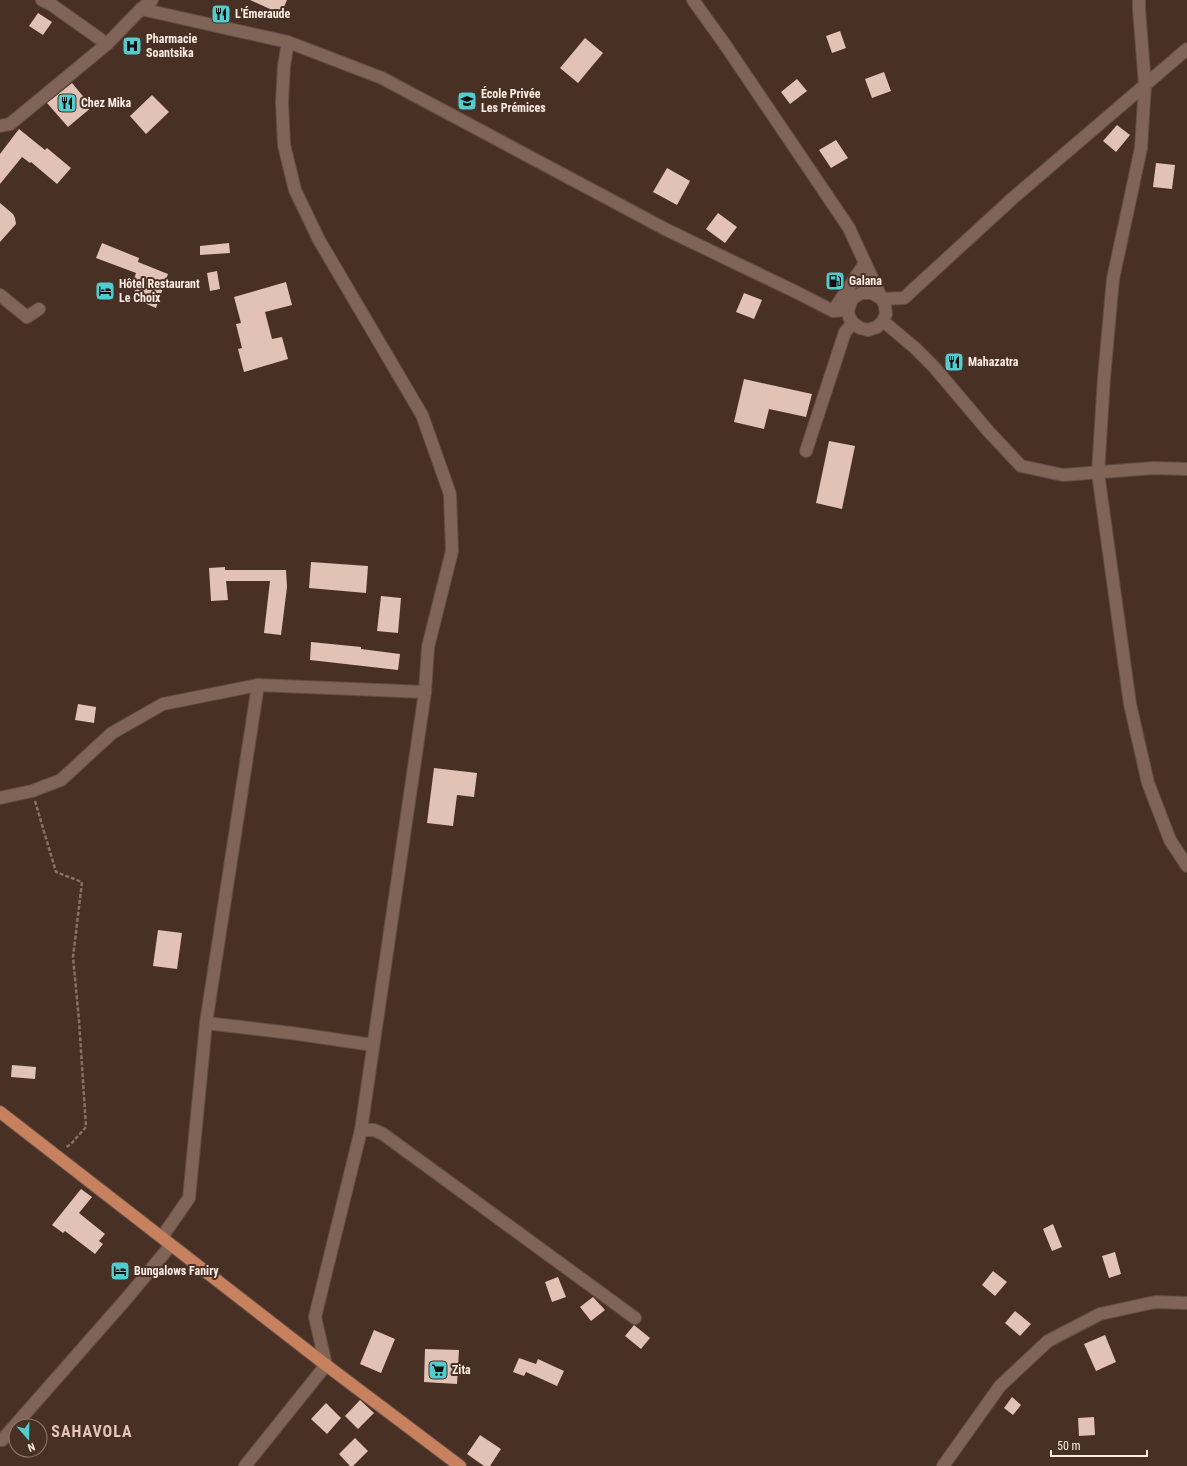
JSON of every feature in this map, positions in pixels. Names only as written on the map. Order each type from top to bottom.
[{"type":"main road","points":[[0,1112],[326,1365],[460,1466]]},
{"type":"street","points":[[42,0],[52,4],[107,44]]},
{"type":"street","points":[[0,126],[10,124],[107,44],[141,9],[152,0]]},
{"type":"street","points":[[693,0],[726,46],[849,228],[882,299],[885,306],[886,314],[883,321],[877,327],[868,330],[860,328],[853,323],[849,317],[848,310],[852,299],[861,293],[872,293],[882,299],[904,298],[1013,198],[1187,49]]},
{"type":"street","points":[[1139,0],[1145,85],[1141,148],[1113,279],[1104,378],[1098,473],[1130,704],[1148,782],[1170,840],[1187,866]]},
{"type":"street","points":[[141,9],[288,42],[382,78],[667,230],[833,311],[848,310]]},
{"type":"street","points":[[245,1466],[326,1365],[315,1317],[361,1130],[425,692],[428,647],[452,550],[450,494],[422,415],[319,240],[296,190],[284,145],[282,102],[284,66],[288,42]]},
{"type":"street","points":[[833,311],[865,263]]},
{"type":"street","points":[[0,295],[27,316],[39,309]]},
{"type":"street","points":[[883,321],[915,348],[934,367],[989,432],[1021,466],[1063,475],[1154,468],[1187,469]]},
{"type":"street","points":[[806,452],[845,332],[853,323]]},
{"type":"street","points":[[0,798],[32,791],[60,780],[112,732],[163,704],[258,685],[425,692]]},
{"type":"street","points":[[0,1440],[2,1440],[28,1410],[167,1241],[189,1198],[206,1023],[258,685]]},
{"type":"street","points":[[206,1023],[373,1045]]},
{"type":"street","points":[[361,1130],[374,1130],[383,1134],[635,1318]]},
{"type":"street","points":[[943,1466],[1000,1386],[1048,1341],[1100,1314],[1155,1302],[1187,1303]]},
{"type":"path","points":[[32,791],[56,872],[82,882],[73,957],[86,1126],[71,1144],[56,1155]]},
{"type":"building","points":[[250,0],[287,0],[281,14]]},
{"type":"building","points":[[38,13],[52,22],[43,35],[29,26]]},
{"type":"building","points":[[840,31],[846,48],[832,53],[826,36]]},
{"type":"building","points":[[585,38],[603,53],[578,83],[560,68]]},
{"type":"building","points":[[884,72],[891,91],[872,98],[865,79]]},
{"type":"building","points":[[797,79],[807,91],[790,104],[781,92]]},
{"type":"building","points":[[72,83],[92,107],[68,127],[47,103]]},
{"type":"building","points":[[152,95],[169,112],[146,134],[130,116]]},
{"type":"building","points":[[1117,125],[1130,135],[1116,152],[1103,141]]},
{"type":"building","points":[[19,129],[45,150],[47,148],[71,168],[57,184],[31,162],[30,163],[22,157],[0,184],[0,154]]},
{"type":"building","points":[[836,140],[848,158],[831,168],[819,150]]},
{"type":"building","points":[[1156,163],[1175,165],[1172,189],[1153,187]]},
{"type":"building","points":[[667,168],[690,181],[677,205],[653,192]]},
{"type":"building","points":[[0,203],[13,214],[16,224],[0,242]]},
{"type":"building","points":[[718,213],[737,227],[725,243],[706,229]]},
{"type":"building","points":[[102,243],[139,258],[138,262],[168,274],[156,308],[132,298],[139,281],[134,279],[136,273],[96,258]]},
{"type":"building","points":[[229,243],[230,253],[200,255],[200,246]]},
{"type":"building","points":[[217,271],[220,289],[210,291],[207,273]]},
{"type":"building","points":[[286,282],[292,305],[265,312],[272,339],[282,337],[288,359],[244,372],[238,349],[242,348],[236,324],[241,323],[234,297]]},
{"type":"building","points":[[744,293],[762,300],[754,319],[736,312]]},
{"type":"building","points":[[744,379],[812,394],[806,417],[769,409],[764,429],[734,422]]},
{"type":"building","points":[[829,441],[855,446],[842,509],[816,503]]},
{"type":"building","points":[[311,562],[368,566],[366,593],[309,588]]},
{"type":"building","points":[[225,567],[225,570],[286,570],[287,587],[281,635],[264,633],[270,581],[226,581],[228,600],[211,601],[209,568]]},
{"type":"building","points":[[381,596],[401,598],[398,633],[377,631]]},
{"type":"building","points":[[311,642],[361,647],[361,649],[400,654],[398,670],[310,660]]},
{"type":"building","points":[[78,704],[96,707],[94,723],[75,720]]},
{"type":"building","points":[[434,768],[477,773],[474,797],[457,795],[453,826],[427,823]]},
{"type":"building","points":[[158,930],[182,933],[177,969],[153,966]]},
{"type":"building","points":[[12,1065],[36,1067],[35,1079],[11,1077]]},
{"type":"building","points":[[81,1189],[92,1197],[79,1213],[105,1234],[99,1241],[103,1244],[95,1254],[65,1231],[63,1233],[52,1225]]},
{"type":"building","points":[[1053,1224],[1062,1247],[1052,1251],[1043,1229]]},
{"type":"building","points":[[1115,1252],[1121,1274],[1109,1278],[1102,1256]]},
{"type":"building","points":[[993,1271],[1007,1282],[995,1296],[982,1285]]},
{"type":"building","points":[[558,1277],[566,1297],[552,1302],[545,1282]]},
{"type":"building","points":[[593,1297],[605,1310],[591,1321],[580,1307]]},
{"type":"building","points":[[1015,1311],[1031,1324],[1020,1336],[1005,1323]]},
{"type":"building","points":[[634,1325],[650,1338],[641,1349],[625,1336]]},
{"type":"building","points":[[374,1330],[395,1339],[381,1373],[360,1364]]},
{"type":"building","points":[[1105,1335],[1116,1362],[1096,1371],[1084,1344]]},
{"type":"building","points":[[425,1349],[459,1350],[457,1384],[424,1382]]},
{"type":"building","points":[[519,1358],[536,1364],[538,1359],[564,1371],[557,1386],[526,1372],[524,1376],[513,1372]]},
{"type":"building","points":[[1012,1397],[1021,1405],[1013,1415],[1004,1408]]},
{"type":"building","points":[[360,1400],[374,1413],[358,1429],[345,1416]]},
{"type":"building","points":[[326,1403],[341,1418],[327,1434],[311,1419]]},
{"type":"building","points":[[1094,1417],[1095,1435],[1079,1436],[1078,1418]]},
{"type":"building","points":[[480,1435],[501,1449],[490,1466],[484,1466],[467,1454]]},
{"type":"building","points":[[355,1438],[368,1451],[353,1466],[350,1466],[339,1454]]},
{"type":"place","name":"L'Émeraude","points":[[221,14]]},
{"type":"place","name":"Pharmacie Soantsika","points":[[132,46]]},
{"type":"place","name":"École Privée Les Prémices","points":[[467,101]]},
{"type":"place","name":"Chez Mika","points":[[67,103]]},
{"type":"place","name":"Galana","points":[[835,281]]},
{"type":"place","name":"Hôtel Restaurant Le Choix","points":[[105,291]]},
{"type":"place","name":"Mahazatra","points":[[954,362]]},
{"type":"place","name":"Bungalows Faniry","points":[[120,1271]]},
{"type":"place","name":"Zita","points":[[438,1370]]},
{"type":"district","name":"SAHAVOLA","points":[[92,1431]]}]
